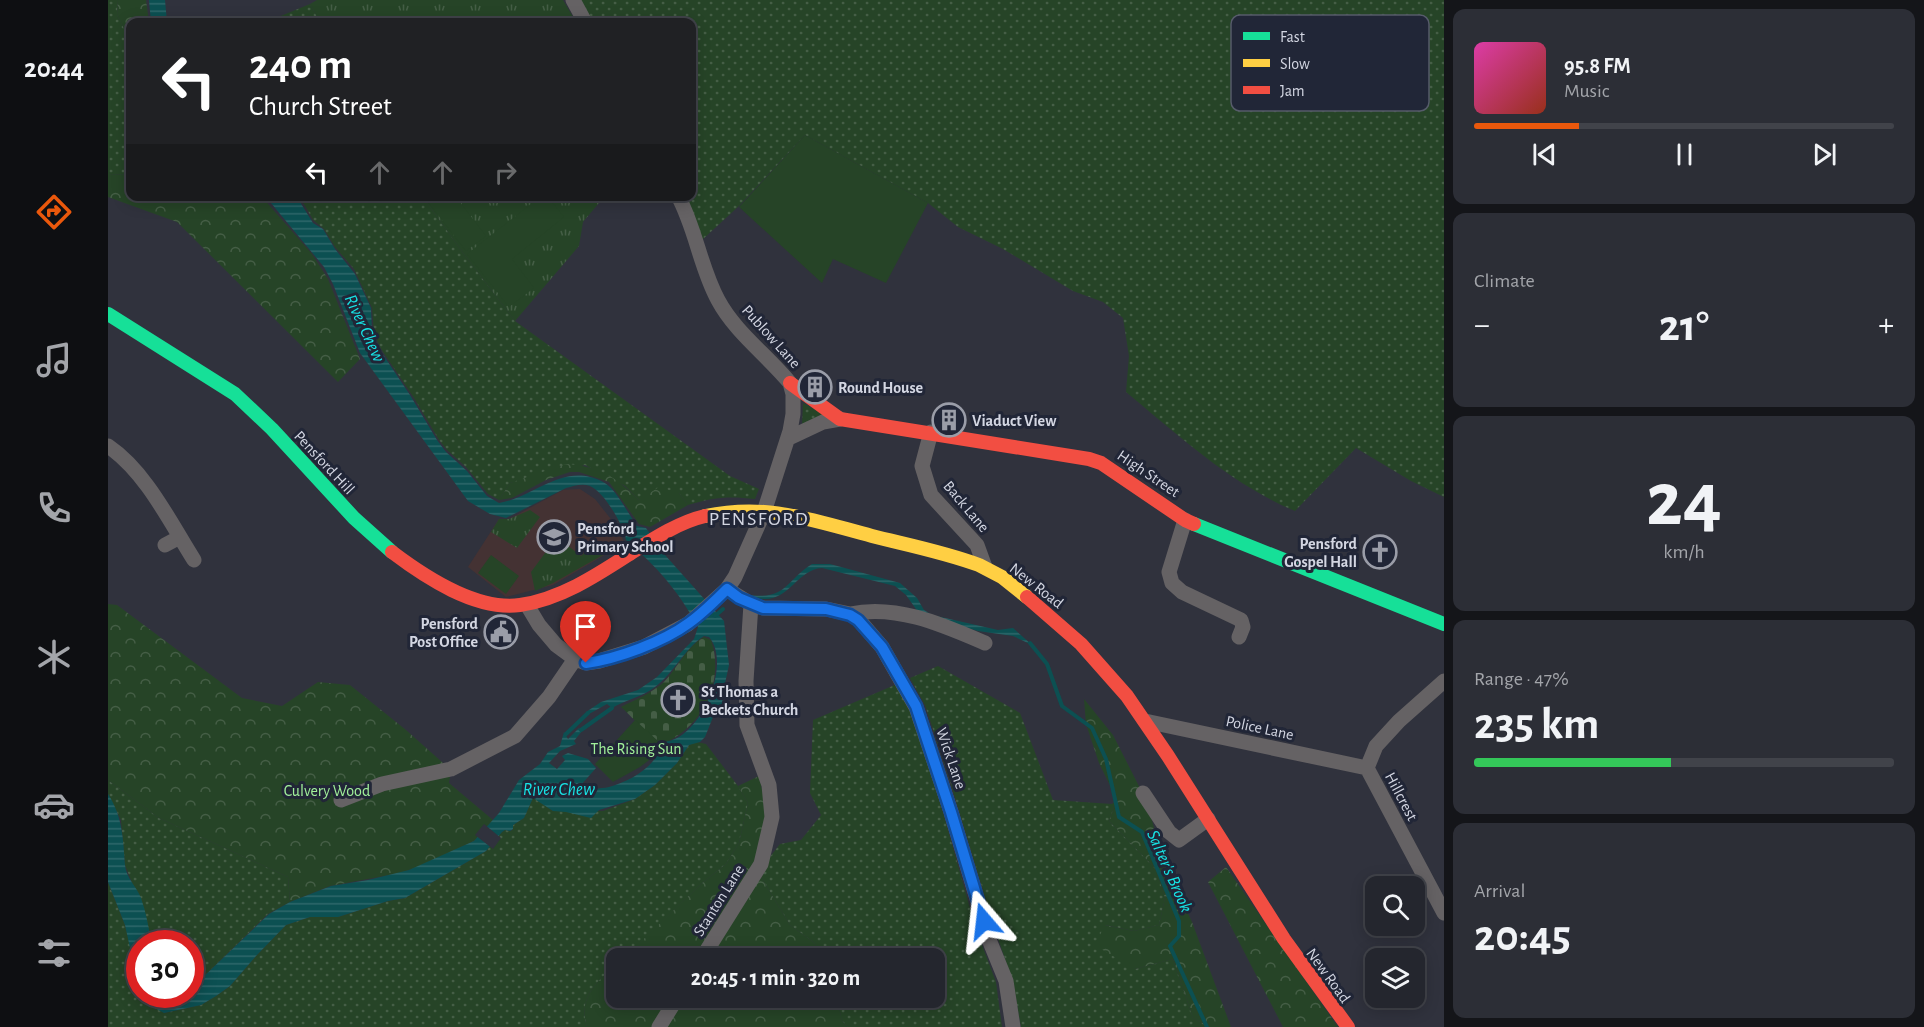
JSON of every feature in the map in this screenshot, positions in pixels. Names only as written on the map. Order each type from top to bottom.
[{"type":"main road","name":"Pensford Hill","points":[[108,314],[196,368],[238,397],[364,527],[410,567],[435,583],[474,599],[507,606],[527,605]]},
{"type":"main road","name":"High Street","points":[[790,383],[840,418],[1089,459],[1101,463],[1185,520],[1444,624]]},
{"type":"main road","name":"New Road","points":[[527,605],[557,594],[694,519],[718,512],[739,510],[790,516],[986,567],[1015,587],[1077,639],[1103,666],[1145,721],[1296,959],[1348,1027]]},
{"type":"street","points":[[573,0],[583,18]]},
{"type":"street","name":"Publow Lane","points":[[681,201],[718,301],[732,322],[790,383],[793,394],[793,414],[789,438]]},
{"type":"street","points":[[527,605],[556,645],[575,660],[586,663],[644,647],[688,624],[714,602],[735,577],[764,512],[789,438],[823,422],[840,418]]},
{"type":"street","name":"Back Lane","points":[[931,432],[922,466],[931,495],[977,544],[986,567]]},
{"type":"street","points":[[108,446],[121,454],[139,474],[194,560]]},
{"type":"street","points":[[1185,520],[1169,572],[1172,583],[1182,592],[1241,620],[1243,627],[1239,637]]},
{"type":"street","points":[[165,545],[180,537]]},
{"type":"street","points":[[727,589],[751,604],[763,608],[826,609],[850,615],[874,610],[917,617],[985,643]]},
{"type":"street","name":"Stanton Lane","points":[[708,948],[761,864],[772,816],[769,785],[747,725],[746,681],[751,604]]},
{"type":"street","name":"Wick Lane","points":[[850,615],[858,620],[882,647],[916,706],[990,942],[1006,981],[1013,1027]]},
{"type":"street","points":[[341,800],[382,784],[451,769],[514,736],[549,697],[575,660]]},
{"type":"street","name":"Hillcrest","points":[[1444,681],[1399,721],[1376,746],[1367,768],[1444,913]]},
{"type":"street","name":"Police Lane","points":[[1145,721],[1367,768]]},
{"type":"street","points":[[1143,793],[1169,832],[1179,840],[1208,819]]},
{"type":"street","points":[[659,1027],[671,1008]]},
{"type":"shaded area","name":"Pensford Primary School","points":[[580,489],[595,499],[614,523],[625,543],[553,585],[506,597],[468,567],[499,519],[509,519],[563,490]]},
{"type":"green space","points":[[108,0],[118,0],[117,15],[126,32],[126,174],[108,175]]},
{"type":"green space","points":[[118,0],[146,0],[148,18],[126,18],[126,32],[117,15]]},
{"type":"green space","points":[[317,0],[563,0],[574,18],[318,18],[310,4]]},
{"type":"green space","points":[[580,0],[1444,0],[1444,497],[1411,481],[1356,448],[1295,511],[1249,487],[1206,458],[1126,392],[1129,356],[1123,318],[1103,302],[1073,291],[1003,249],[958,227],[928,203],[805,135],[739,206],[702,240],[687,201],[696,201],[696,18],[590,18]]},
{"type":"green space","points":[[310,4],[318,18],[276,18]]},
{"type":"green space","points":[[805,135],[928,203],[886,283],[833,259],[822,283],[739,207]]},
{"type":"green space","points":[[126,174],[126,201],[266,201],[312,254],[328,279],[360,359],[338,382],[177,222],[108,197],[108,175]]},
{"type":"green space","points":[[300,201],[426,201],[515,321],[730,476],[759,489],[755,499],[721,498],[688,505],[679,493],[639,500],[625,486],[585,465],[510,483],[499,500],[488,494],[466,467],[439,440],[381,349],[374,334],[372,308],[354,269],[335,247],[324,229],[313,220]]},
{"type":"green space","points":[[426,201],[601,201],[583,222],[579,246],[515,321]]},
{"type":"green space","points":[[427,201],[459,201],[486,236],[466,251]]},
{"type":"green space","points":[[535,201],[551,201],[564,217],[512,259],[534,288],[509,307],[467,254]]},
{"type":"green space","points":[[803,403],[825,415],[802,425]]},
{"type":"green space","points":[[566,464],[598,470],[623,485],[639,500],[659,487],[679,493],[688,505],[650,527],[639,524],[609,482],[579,472],[570,472],[546,480],[512,498],[499,500],[510,483]]},
{"type":"green space","points":[[530,510],[540,517],[517,548],[491,532],[499,519],[509,519]]},
{"type":"green space","points":[[557,537],[581,556],[592,546],[603,555],[535,591],[531,572]]},
{"type":"green space","points":[[491,555],[519,576],[506,594],[478,573]]},
{"type":"green space","name":"Culvery Wood","points":[[108,604],[117,605],[242,698],[282,706],[318,682],[350,685],[451,770],[449,783],[493,820],[474,841],[423,865],[400,873],[330,886],[290,902],[288,877],[159,818],[108,780]]},
{"type":"green space","points":[[704,637],[711,640],[715,666],[711,692],[706,704],[699,715],[680,734],[668,741],[659,741],[621,707],[663,683],[692,646]]},
{"type":"green space","points":[[938,666],[1020,713],[1053,800],[1112,804],[1117,800],[1109,821],[1156,869],[1165,898],[1159,925],[1134,931],[1105,925],[1135,969],[1173,959],[1193,1018],[1210,1027],[1021,1027],[1013,982],[950,781],[925,705],[910,678]]},
{"type":"green space","points":[[897,684],[910,706],[976,929],[996,982],[1002,1027],[848,1027],[842,1021],[839,1008],[945,1008],[945,948],[818,948],[790,925],[758,872],[780,844],[801,840],[821,815],[810,793],[813,720]]},
{"type":"green space","points":[[1084,699],[1113,735],[1146,800],[1164,862],[1192,922],[1231,1027],[1210,1027],[1193,1018],[1173,959],[1135,969],[1096,946],[1104,925],[1134,931],[1159,925],[1165,898],[1156,869],[1109,821],[1117,800],[1099,763],[1086,724]]},
{"type":"green space","name":"The Rising Sun","points":[[635,720],[658,741],[652,758],[613,782],[595,764]]},
{"type":"green space","points":[[697,742],[706,744],[748,803],[739,843],[726,864],[701,884],[635,948],[606,948],[606,974],[596,984],[585,1007],[587,1027],[108,1027],[108,882],[126,930],[126,1008],[158,1008],[164,1013],[187,1008],[204,1008],[204,1003],[230,986],[286,925],[310,917],[338,917],[405,898],[486,851],[502,832],[511,831],[513,825],[524,818],[533,797],[553,811],[603,811],[635,799],[655,785],[677,763],[689,745]]},
{"type":"green space","points":[[759,776],[768,816],[760,864],[705,948],[634,948],[701,884],[726,864],[739,843],[748,803],[738,786]]},
{"type":"green space","points":[[108,780],[159,818],[288,877],[290,902],[268,914],[204,976],[204,930],[148,930],[140,897],[125,865],[121,820],[108,794]]},
{"type":"green space","points":[[1226,867],[1338,1027],[1283,1027],[1208,882]]},
{"type":"green space","points":[[758,872],[790,925],[818,948],[710,948]]},
{"type":"green space","points":[[606,974],[606,1008],[667,1008],[655,1027],[587,1027],[585,1007],[587,999]]},
{"type":"green space","points":[[674,1008],[839,1008],[842,1021],[848,1027],[662,1027]]},
{"type":"water","points":[[149,0],[165,0],[167,18],[151,18]]},
{"type":"water","name":"River Chew","points":[[269,201],[298,201],[313,223],[323,229],[335,249],[355,274],[371,308],[372,334],[380,350],[437,440],[487,496],[499,503],[522,496],[555,480],[578,476],[593,478],[611,488],[637,526],[646,528],[665,555],[724,621],[729,665],[722,697],[723,705],[715,712],[705,737],[700,742],[689,745],[677,763],[655,785],[635,799],[599,810],[591,818],[553,811],[533,798],[524,818],[513,825],[510,831],[502,832],[486,851],[405,898],[338,917],[310,917],[286,925],[230,986],[204,1003],[204,976],[269,914],[290,902],[331,886],[409,870],[474,841],[499,813],[519,780],[540,764],[548,752],[560,746],[564,732],[568,739],[579,728],[582,731],[574,741],[576,744],[560,751],[549,763],[557,769],[565,760],[562,756],[568,753],[588,759],[596,768],[581,785],[579,789],[581,792],[626,781],[649,765],[659,751],[662,742],[676,739],[688,730],[708,700],[714,682],[717,665],[715,649],[709,637],[704,636],[691,647],[662,681],[650,690],[612,708],[607,704],[589,714],[586,712],[601,702],[638,690],[657,677],[694,639],[698,627],[666,580],[626,540],[612,509],[590,486],[566,488],[506,518],[490,514],[468,501],[360,353],[324,267]]},
{"type":"water","points":[[812,564],[830,564],[900,583],[917,598],[924,610],[932,615],[998,630],[1013,628],[1032,645],[1013,636],[978,631],[929,617],[918,612],[906,595],[895,586],[822,568],[812,570],[789,589],[772,598],[761,599],[748,595],[771,595],[778,592]]},
{"type":"water","points":[[108,794],[117,811],[123,838],[126,870],[141,898],[149,930],[126,930],[108,882]]},
{"type":"water","name":"River Chew","points":[[155,1008],[187,1008],[164,1013]]},
{"type":"pier","points":[[484,824],[501,838],[493,849],[475,835]]},
{"type":"waterway","points":[[715,616],[723,609]]},
{"type":"waterway","name":"Salter's Brook","points":[[1030,643],[1047,664],[1062,706],[1092,728],[1106,759],[1119,817],[1142,832],[1179,921],[1179,936],[1170,946],[1207,1027]]},
{"type":"waterway","name":"River Chew","points":[[581,730],[612,708]]},
{"type":"waterway","name":"River Chew","points":[[566,734],[588,713]]},
{"type":"traffic: fast","points":[[108,314],[235,394],[272,429],[354,518],[392,552]]},
{"type":"traffic: fast","points":[[1194,524],[1444,624]]},
{"type":"traffic: slow","points":[[705,516],[749,511],[809,519],[939,552],[979,565],[1002,577],[1027,597]]},
{"type":"traffic: jam","points":[[790,383],[840,419],[1089,459],[1101,463],[1194,524]]},
{"type":"traffic: jam","points":[[392,552],[420,572],[452,590],[486,603],[520,605],[564,592],[605,570],[666,532],[705,516]]},
{"type":"traffic: jam","points":[[1027,597],[1081,644],[1127,696],[1168,756],[1284,939],[1348,1027]]},
{"type":"place","name":"Round House","points":[[815,387]]},
{"type":"place","name":"Viaduct View","points":[[949,420]]},
{"type":"place","name":"Pensford Primary School","points":[[554,537]]},
{"type":"place","name":"Pensford Gospel Hall","points":[[1380,552]]},
{"type":"place","name":"Pensford Post Office","points":[[501,632]]},
{"type":"place","name":"St Thomas a Beckets Church","points":[[678,700]]},
{"type":"district","name":"PENSFORD","points":[[759,518]]},
{"type":"route","points":[[586,663],[644,647],[686,625],[727,589],[739,598],[763,608],[826,609],[850,615],[858,620],[882,647],[916,706],[984,921]]}]
